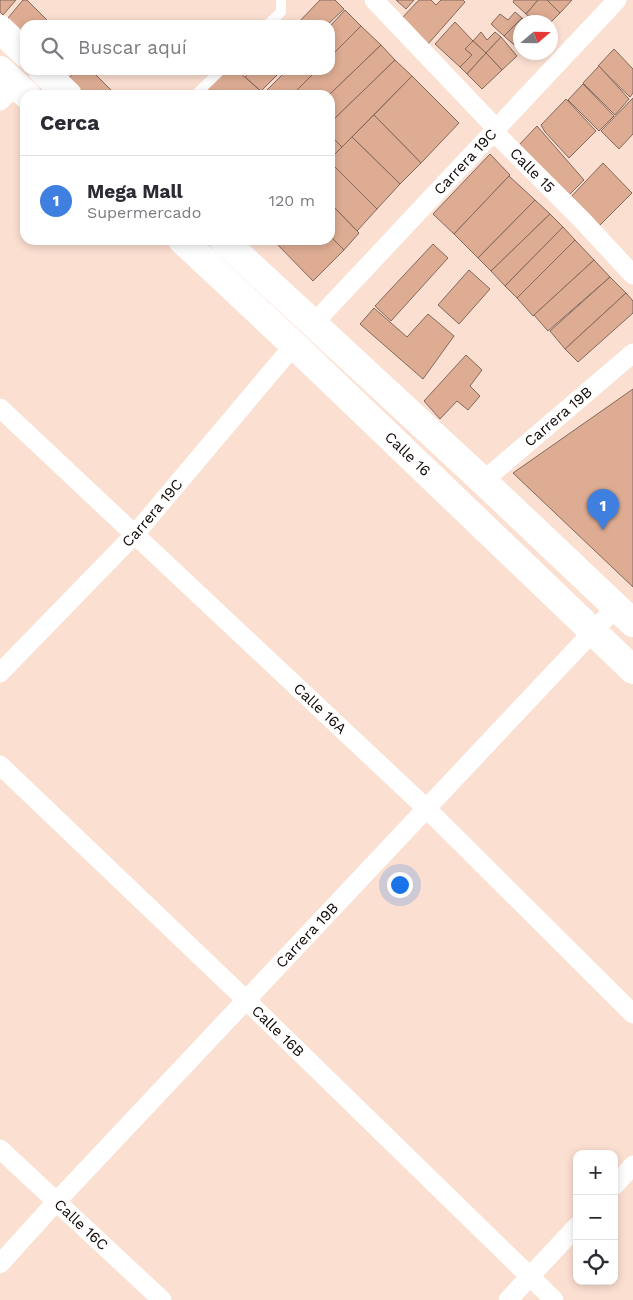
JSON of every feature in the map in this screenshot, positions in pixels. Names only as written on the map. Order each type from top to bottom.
[{"type":"main road","points":[[0,29],[20,48]]},
{"type":"main road","points":[[47,75],[63,90]]},
{"type":"main road","name":"Calle 16","points":[[187,245],[294,344],[633,670]]},
{"type":"main road","name":"Calle 16","points":[[228,245],[483,480],[625,615]]},
{"type":"street","name":"Calle 15","points":[[374,0],[493,125],[494,132],[583,221],[633,275]]},
{"type":"street","name":"Carrera 19C","points":[[314,323],[617,0]]},
{"type":"street","name":"Carrera 19C","points":[[0,673],[135,534],[294,344]]},
{"type":"street","name":"Carrera 19B","points":[[483,480],[633,353]]},
{"type":"street","name":"Calle 16A","points":[[0,408],[427,809],[633,1014]]},
{"type":"street","name":"Carrera 19B","points":[[0,1264],[56,1202],[593,632],[625,615]]},
{"type":"street","name":"Calle 16B","points":[[0,765],[246,1000],[554,1300]]},
{"type":"street","name":"Calle 16C","points":[[0,1149],[162,1300]]},
{"type":"street","points":[[618,1182],[633,1165]]},
{"type":"street","points":[[508,1300],[573,1230]]},
{"type":"lane","points":[[272,20],[280,12],[282,0]]},
{"type":"lane","points":[[200,90],[216,75]]},
{"type":"building","points":[[0,0],[16,0],[3,15],[0,12]]},
{"type":"building","points":[[23,0],[27,0],[47,20],[20,20],[20,30],[8,18]]},
{"type":"building","points":[[320,0],[335,0],[344,9],[332,20],[301,20]]},
{"type":"building","points":[[396,0],[414,0],[406,9]]},
{"type":"building","points":[[419,0],[431,0],[436,5],[441,0],[463,0],[465,2],[428,44],[401,19]]},
{"type":"building","points":[[514,0],[538,0],[526,14],[513,2]]},
{"type":"building","points":[[538,0],[547,0],[560,13],[558,15],[526,14]]},
{"type":"building","points":[[547,0],[572,0],[560,13]]},
{"type":"building","points":[[345,10],[361,26],[335,52],[335,21]]},
{"type":"building","points":[[515,12],[518,15],[513,15],[513,27],[504,36],[491,24],[500,14],[508,20]]},
{"type":"building","points":[[455,22],[473,41],[465,49],[472,55],[460,67],[435,44]]},
{"type":"building","points":[[361,26],[381,45],[334,90],[297,90],[312,75],[335,75],[335,52]]},
{"type":"building","points":[[513,27],[513,44],[504,36]]},
{"type":"building","points":[[481,32],[487,40],[495,32],[501,37],[486,53],[473,41]]},
{"type":"building","points":[[501,37],[513,51],[513,60],[502,70],[486,53]]},
{"type":"building","points":[[473,41],[486,53],[467,74],[460,67],[472,55],[465,49]]},
{"type":"building","points":[[381,45],[395,60],[335,118],[334,90]]},
{"type":"building","points":[[614,49],[633,69],[633,93],[630,97],[598,66]]},
{"type":"building","points":[[486,53],[502,70],[482,89],[467,74]]},
{"type":"building","points":[[395,60],[412,76],[342,147],[335,140],[335,118]]},
{"type":"building","points":[[599,66],[629,99],[615,115],[583,83]]},
{"type":"building","points":[[72,75],[96,75],[111,90],[80,90],[69,78]]},
{"type":"building","points":[[217,75],[243,75],[259,90],[204,90]]},
{"type":"building","points":[[247,75],[277,75],[262,90],[245,77]]},
{"type":"building","points":[[282,75],[312,75],[297,90],[267,90]]},
{"type":"building","points":[[412,76],[459,123],[421,163],[374,115]]},
{"type":"building","points":[[583,84],[614,116],[599,131],[568,100]]},
{"type":"building","points":[[633,98],[633,134],[619,149],[601,131]]},
{"type":"building","points":[[566,99],[596,131],[569,158],[541,125]]},
{"type":"building","points":[[374,115],[421,163],[400,184],[352,137]]},
{"type":"building","points":[[537,126],[584,180],[567,197],[517,147]]},
{"type":"building","points":[[352,137],[400,184],[377,209],[335,167],[335,154]]},
{"type":"building","points":[[335,140],[342,147],[335,154]]},
{"type":"building","points":[[490,154],[510,175],[454,234],[433,214]]},
{"type":"building","points":[[603,163],[632,193],[595,230],[567,201]]},
{"type":"building","points":[[335,167],[377,209],[357,231],[335,208]]},
{"type":"building","points":[[509,176],[535,200],[478,258],[454,234]]},
{"type":"building","points":[[535,200],[550,214],[491,271],[478,258]]},
{"type":"building","points":[[335,208],[359,233],[344,250],[335,241]]},
{"type":"building","points":[[550,214],[563,227],[505,286],[491,271]]},
{"type":"building","points":[[563,227],[575,240],[517,298],[505,286]]},
{"type":"building","points":[[575,240],[594,260],[533,316],[517,298]]},
{"type":"building","points":[[335,241],[344,250],[313,281],[278,245],[335,245]]},
{"type":"building","points":[[433,244],[448,258],[391,321],[375,306]]},
{"type":"building","points":[[594,260],[610,277],[548,331],[534,315]]},
{"type":"building","points":[[469,270],[490,289],[459,324],[438,305]]},
{"type":"building","points":[[610,277],[626,293],[565,349],[550,331]]},
{"type":"building","points":[[626,293],[633,301],[633,313],[578,362],[565,349]]},
{"type":"building","points":[[374,308],[407,337],[428,314],[454,336],[423,379],[360,324]]},
{"type":"building","points":[[466,355],[482,370],[470,386],[480,396],[468,410],[457,401],[440,419],[424,401]]},
{"type":"building","points":[[633,389],[633,587],[513,473]]},
{"type":"place","name":"Mega Mall","points":[[603,530]]}]
